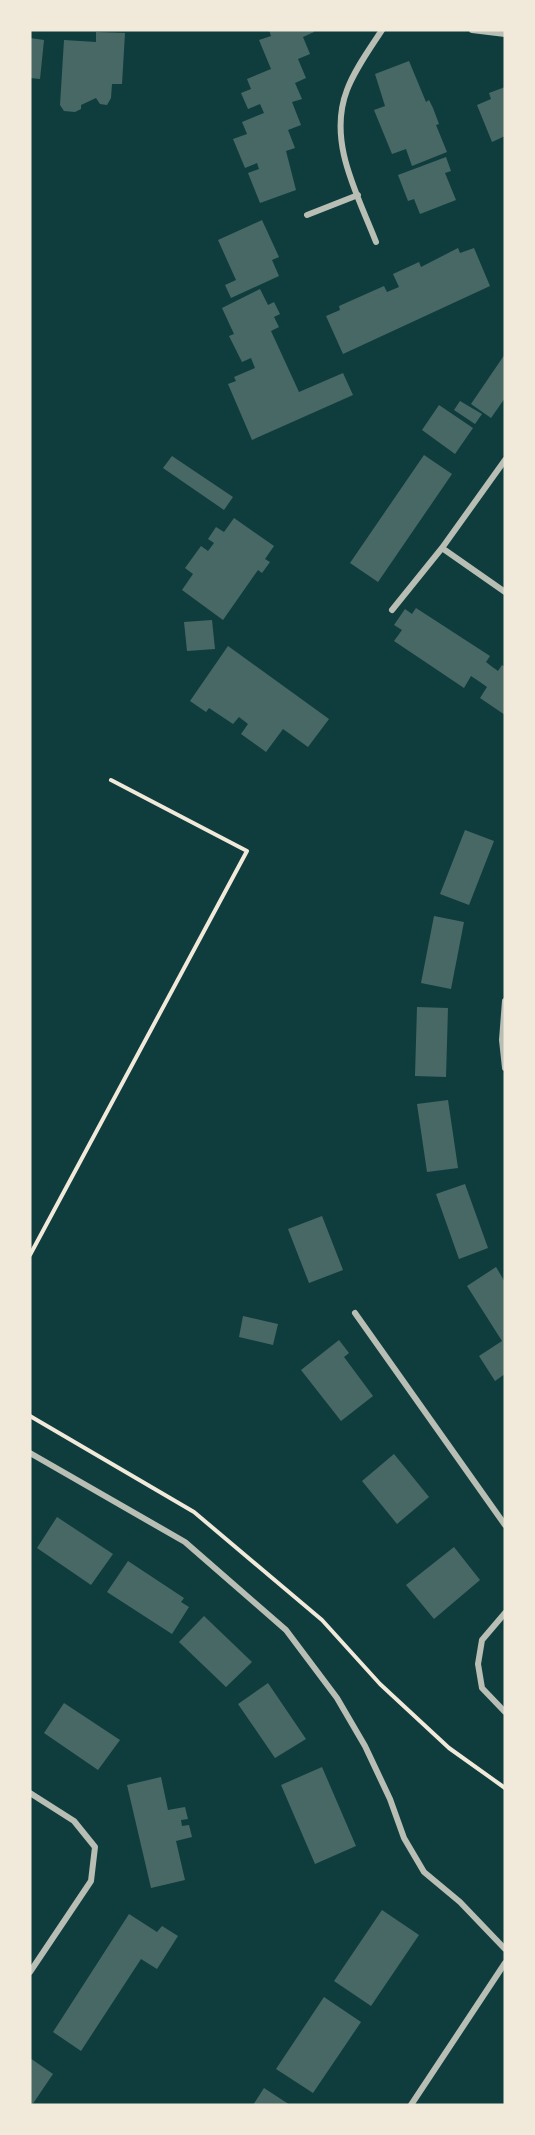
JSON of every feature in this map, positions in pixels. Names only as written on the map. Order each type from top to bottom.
[{"type":"street","points":[[376,242],[339,138],[346,92],[355,72],[382,30]]},
{"type":"street","points":[[472,30],[505,34]]},
{"type":"street","points":[[307,215],[358,195]]},
{"type":"street","points":[[392,610],[442,548],[505,460]]},
{"type":"street","points":[[442,548],[505,592]]},
{"type":"street","points":[[505,1001],[502,1040],[505,1068]]},
{"type":"street","points":[[356,1313],[505,1525]]},
{"type":"street","points":[[30,1453],[185,1542],[286,1630],[337,1698],[365,1746],[390,1799],[404,1838],[424,1872],[460,1902],[505,1949]]},
{"type":"street","points":[[505,1613],[482,1640],[478,1664],[483,1688],[505,1712]]},
{"type":"street","points":[[30,1793],[74,1821],[95,1847],[91,1881],[30,1972]]},
{"type":"street","points":[[411,2105],[505,1963]]},
{"type":"path","points":[[30,1255],[247,850],[111,780]]},
{"type":"building","points":[[269,30],[313,30],[314,32],[303,37],[310,54],[298,59],[306,78],[295,83],[302,99],[292,102],[301,125],[288,130],[295,148],[286,151],[296,190],[260,203],[248,173],[259,169],[257,163],[245,168],[233,139],[247,134],[242,122],[264,113],[260,104],[248,109],[241,93],[251,89],[247,79],[271,69],[259,40],[271,36]]},
{"type":"building","points":[[96,32],[125,33],[122,84],[112,84],[111,98],[107,105],[100,104],[96,98],[81,105],[81,109],[75,112],[64,111],[60,105],[64,40],[96,42]]},
{"type":"building","points":[[30,38],[44,40],[40,79],[30,78]]},
{"type":"building","points":[[409,61],[426,102],[429,100],[433,108],[439,124],[436,125],[447,152],[412,166],[406,149],[392,154],[374,110],[385,106],[375,74]]},
{"type":"building","points":[[505,87],[505,136],[492,142],[477,105],[491,99],[489,93]]},
{"type":"building","points":[[446,157],[451,171],[445,173],[456,200],[420,214],[414,199],[408,201],[398,175]]},
{"type":"building","points":[[262,220],[279,257],[272,260],[279,276],[231,298],[225,285],[236,280],[218,240]]},
{"type":"building","points":[[458,248],[460,253],[474,248],[490,286],[343,354],[326,316],[340,310],[339,306],[384,286],[387,292],[399,287],[393,274],[419,262],[421,267]]},
{"type":"building","points":[[260,289],[268,305],[274,302],[280,314],[274,317],[279,327],[271,331],[299,392],[343,373],[353,395],[252,440],[228,384],[236,381],[234,377],[255,368],[251,358],[242,362],[229,336],[234,334],[222,308]]},
{"type":"building","points":[[505,354],[505,398],[491,418],[471,404]]},
{"type":"building","points":[[460,401],[482,414],[475,424],[454,410]]},
{"type":"building","points":[[439,405],[473,428],[455,454],[422,430]]},
{"type":"building","points":[[424,455],[452,474],[378,582],[350,563]]},
{"type":"building","points":[[172,456],[233,497],[224,510],[163,468]]},
{"type":"building","points":[[234,518],[274,546],[265,559],[270,562],[262,573],[258,570],[223,620],[182,590],[193,574],[185,568],[201,546],[208,551],[214,543],[208,539],[216,527],[224,532]]},
{"type":"building","points":[[416,608],[490,656],[486,662],[498,671],[502,665],[505,667],[505,715],[480,698],[487,687],[471,676],[464,688],[394,641],[402,630],[394,625],[405,609],[412,614]]},
{"type":"building","points":[[212,620],[215,649],[187,651],[184,622]]},
{"type":"building","points":[[228,646],[329,719],[308,747],[283,729],[266,752],[241,734],[248,724],[239,717],[233,724],[209,708],[206,712],[190,701]]},
{"type":"building","points":[[465,830],[494,841],[469,905],[440,894]]},
{"type":"building","points":[[434,916],[464,922],[451,989],[421,983]]},
{"type":"building","points":[[417,1007],[448,1008],[446,1077],[415,1076]]},
{"type":"building","points":[[448,1100],[458,1168],[427,1172],[417,1104]]},
{"type":"building","points":[[465,1184],[488,1248],[459,1259],[436,1194]]},
{"type":"building","points":[[322,1216],[343,1270],[309,1283],[288,1229]]},
{"type":"building","points":[[496,1267],[505,1282],[505,1374],[495,1381],[479,1356],[502,1341],[467,1286]]},
{"type":"building","points":[[243,1316],[278,1324],[273,1345],[239,1337]]},
{"type":"building","points":[[339,1340],[349,1353],[344,1357],[373,1396],[341,1421],[301,1370]]},
{"type":"building","points":[[394,1454],[429,1497],[397,1524],[362,1481]]},
{"type":"building","points":[[57,1517],[113,1554],[91,1585],[37,1548]]},
{"type":"building","points":[[454,1547],[480,1580],[434,1619],[406,1585]]},
{"type":"building","points":[[128,1561],[184,1598],[181,1602],[189,1607],[172,1634],[107,1592]]},
{"type":"building","points":[[204,1616],[252,1662],[226,1687],[179,1642]]},
{"type":"building","points":[[268,1683],[306,1739],[275,1758],[238,1704]]},
{"type":"building","points":[[64,1703],[120,1740],[98,1770],[44,1733]]},
{"type":"building","points":[[322,1767],[356,1846],[315,1864],[281,1785]]},
{"type":"building","points":[[161,1777],[168,1810],[185,1807],[188,1819],[181,1820],[182,1826],[189,1825],[192,1837],[176,1841],[185,1880],[151,1888],[127,1785]]},
{"type":"building","points":[[382,1910],[419,1935],[371,2006],[334,1981]]},
{"type":"building","points":[[129,1914],[157,1932],[162,1926],[178,1936],[157,1969],[141,1959],[81,2051],[53,2032]]},
{"type":"building","points":[[324,1997],[361,2022],[313,2093],[276,2069]]},
{"type":"building","points":[[30,2058],[53,2074],[32,2105],[30,2105]]},
{"type":"building","points":[[264,2088],[290,2105],[253,2105]]}]
